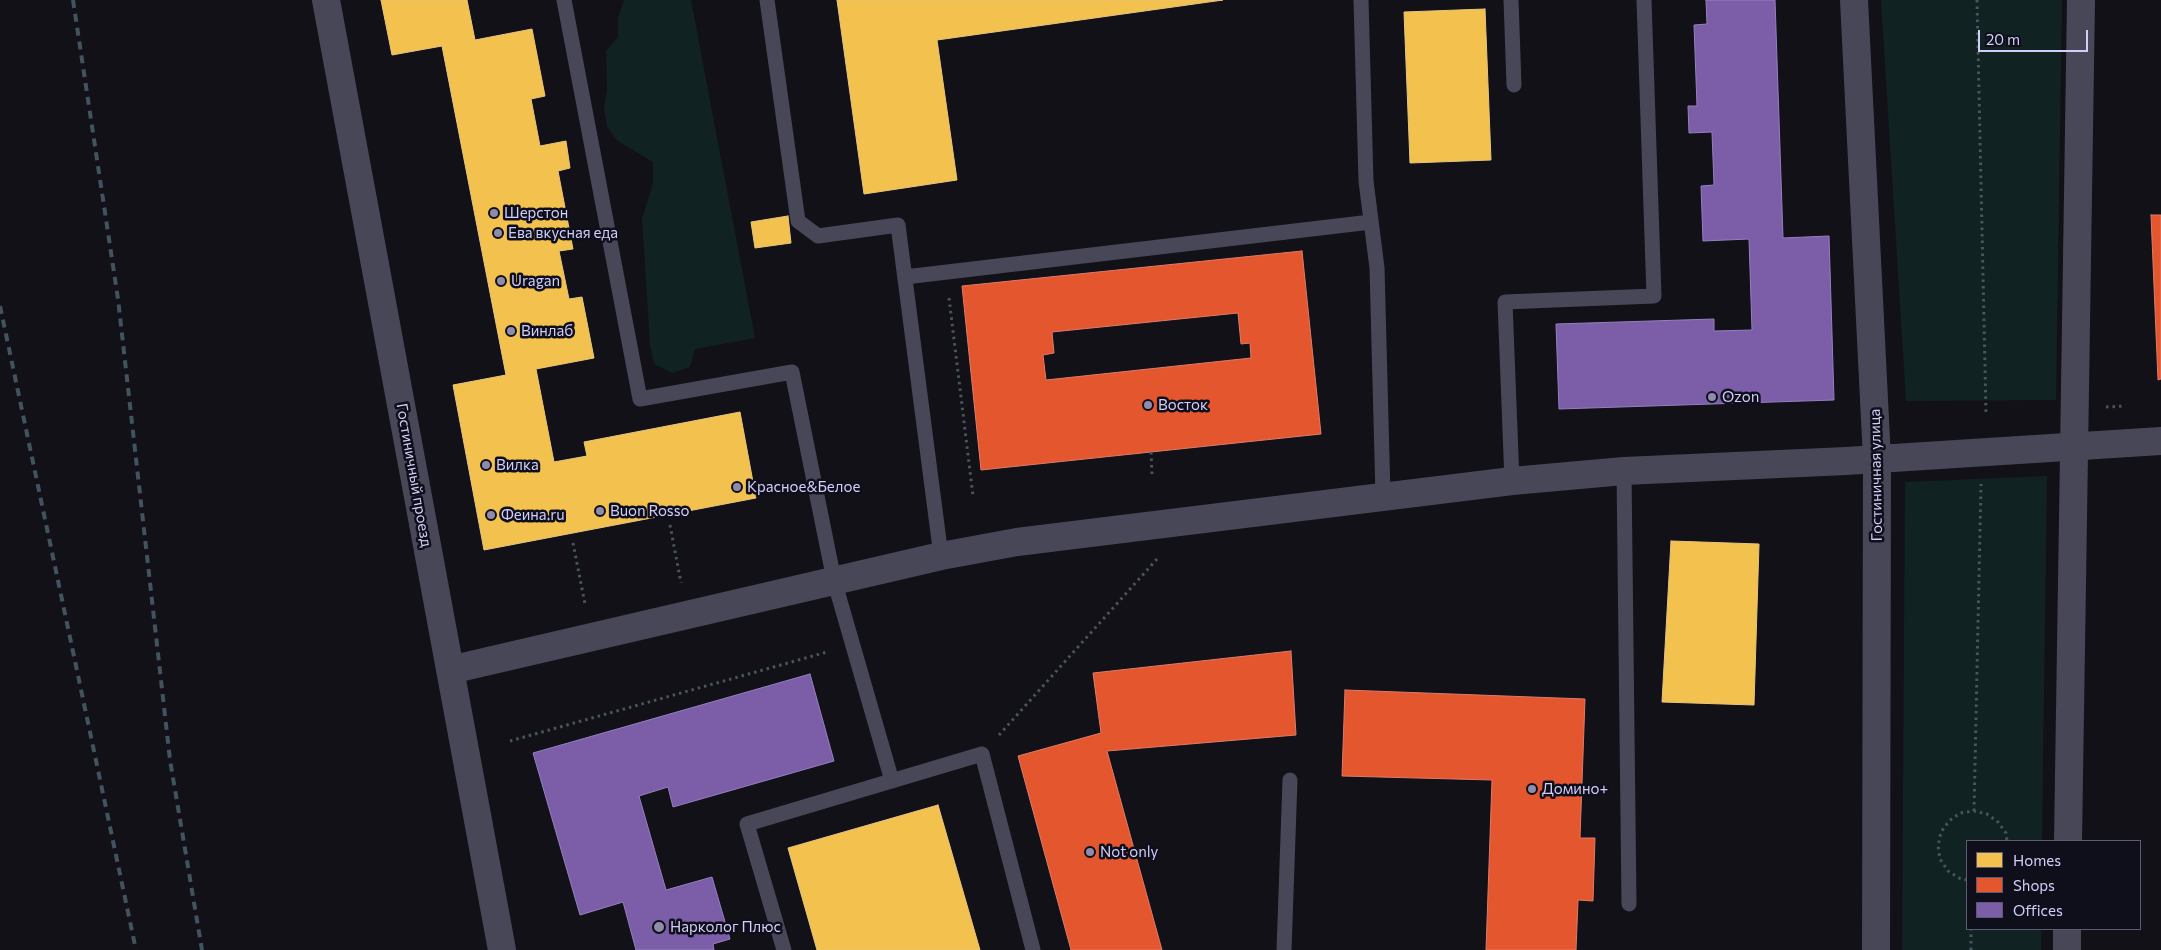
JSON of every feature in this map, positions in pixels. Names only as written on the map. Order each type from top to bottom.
[{"type":"street","name":"Гостиничный проезд","points":[[326,0],[502,950]]},
{"type":"street","name":"Гостиничная улица","points":[[1854,0],[1877,459],[1876,950]]},
{"type":"street","points":[[2068,840],[2081,0]]},
{"type":"street","points":[[450,670],[834,580],[941,556],[1017,542],[1383,496],[1512,481],[1624,471],[1877,459],[2161,442]]},
{"type":"street","points":[[2067,930],[2067,950]]},
{"type":"lane","points":[[564,0],[640,399],[792,372],[834,580],[892,781]]},
{"type":"lane","points":[[766,0],[798,221],[818,236],[898,225],[941,556]]},
{"type":"lane","points":[[1361,0],[1366,181],[1377,268],[1383,496]]},
{"type":"lane","points":[[1511,0],[1514,85]]},
{"type":"lane","points":[[1512,481],[1505,302],[1654,296],[1644,0]]},
{"type":"lane","points":[[905,277],[1371,222]]},
{"type":"lane","points":[[1624,471],[1629,904]]},
{"type":"lane","points":[[784,950],[747,824],[982,754],[1033,950]]},
{"type":"lane","points":[[1284,950],[1290,780]]},
{"type":"path","points":[[1977,0],[1986,413]]},
{"type":"path","points":[[946,272],[973,496]]},
{"type":"path","points":[[2098,407],[2125,406]]},
{"type":"path","points":[[1151,452],[1152,475]]},
{"type":"path","points":[[1974,811],[1981,482]]},
{"type":"path","points":[[670,524],[687,614]]},
{"type":"path","points":[[573,543],[591,637]]},
{"type":"path","points":[[982,754],[1158,557]]},
{"type":"path","points":[[510,741],[852,644]]},
{"type":"path","points":[[1966,880],[1959,878],[1948,870],[1940,859],[1938,846],[1941,832],[1949,821],[1960,813],[1974,811],[1987,814],[1998,822],[2006,833],[2007,840]]},
{"type":"path","points":[[1971,930],[1971,950]]},
{"type":"shaded area","points":[[624,0],[691,0],[755,338],[695,349],[690,367],[672,373],[654,364],[650,345],[642,219],[653,183],[653,162],[618,141],[607,127],[604,108],[607,90],[606,51],[618,37],[618,18]]},
{"type":"shaded area","points":[[1881,0],[2062,0],[2056,400],[1906,401]]},
{"type":"shaded area","points":[[2047,476],[2042,840],[1966,840],[1966,930],[2041,930],[2041,950],[1902,950],[1905,482]]},
{"type":"building: Homes","points":[[381,0],[467,0],[475,40],[532,29],[545,96],[531,99],[540,146],[566,141],[570,168],[558,171],[573,249],[559,251],[569,299],[582,297],[594,358],[536,369],[554,462],[587,456],[584,442],[740,412],[756,498],[484,550],[453,385],[506,375],[442,46],[392,55]]},
{"type":"building: Homes","points":[[837,0],[1223,0],[937,40],[957,180],[864,194]]},
{"type":"building: Homes","points":[[1485,9],[1491,160],[1410,163],[1404,12]]},
{"type":"building: Homes","points":[[788,216],[791,243],[755,248],[751,222]]},
{"type":"building: Homes","points":[[1671,541],[1759,544],[1754,705],[1662,702]]},
{"type":"building: Homes","points":[[938,805],[980,950],[817,950],[788,848]]},
{"type":"building: Shops","points":[[2151,215],[2161,215],[2161,379],[2158,380]]},
{"type":"building: Shops","points":[[1302,251],[1321,434],[981,470],[962,286]],"holes":[[[1238,313],[1241,344],[1250,343],[1251,358],[1046,380],[1043,355],[1054,353],[1052,332]]]},
{"type":"building: Shops","points":[[1291,651],[1296,735],[1107,751],[1162,950],[1071,950],[1018,756],[1101,733],[1093,673]]},
{"type":"building: Shops","points":[[1345,690],[1585,699],[1580,838],[1595,838],[1593,901],[1578,900],[1576,950],[1486,950],[1492,780],[1342,776]]},
{"type":"building: Offices","points":[[1706,0],[1775,0],[1783,238],[1829,236],[1834,400],[1559,409],[1556,324],[1714,319],[1714,331],[1752,330],[1749,239],[1703,241],[1701,186],[1714,185],[1712,132],[1689,133],[1688,106],[1697,106],[1694,25],[1707,24]]},
{"type":"building: Offices","points":[[810,674],[834,761],[673,807],[668,787],[639,796],[666,890],[712,877],[730,939],[713,944],[714,950],[636,950],[623,902],[580,915],[533,753]]},
{"type":"railway","points":[[73,0],[118,299],[170,760],[202,950]]},
{"type":"railway","points":[[0,306],[136,950]]},
{"type":"place","name":"Шерстон","points":[[494,213]]},
{"type":"place","name":"Ева вкусная еда","points":[[498,233]]},
{"type":"place","name":"Uragan","points":[[501,281]]},
{"type":"place","name":"Винлаб","points":[[511,331]]},
{"type":"place","name":"Ozon","points":[[1712,397]]},
{"type":"place","name":"Восток","points":[[1148,405]]},
{"type":"place","name":"Вилка","points":[[486,465]]},
{"type":"place","name":"Красное&Белое","points":[[737,487]]},
{"type":"place","name":"Buon Rosso","points":[[600,511]]},
{"type":"place","name":"Феина.ru","points":[[491,515]]},
{"type":"place","name":"Домино+","points":[[1532,789]]},
{"type":"place","name":"Not only","points":[[1090,852]]},
{"type":"place","name":"Нарколог Плюс","points":[[659,927]]}]
